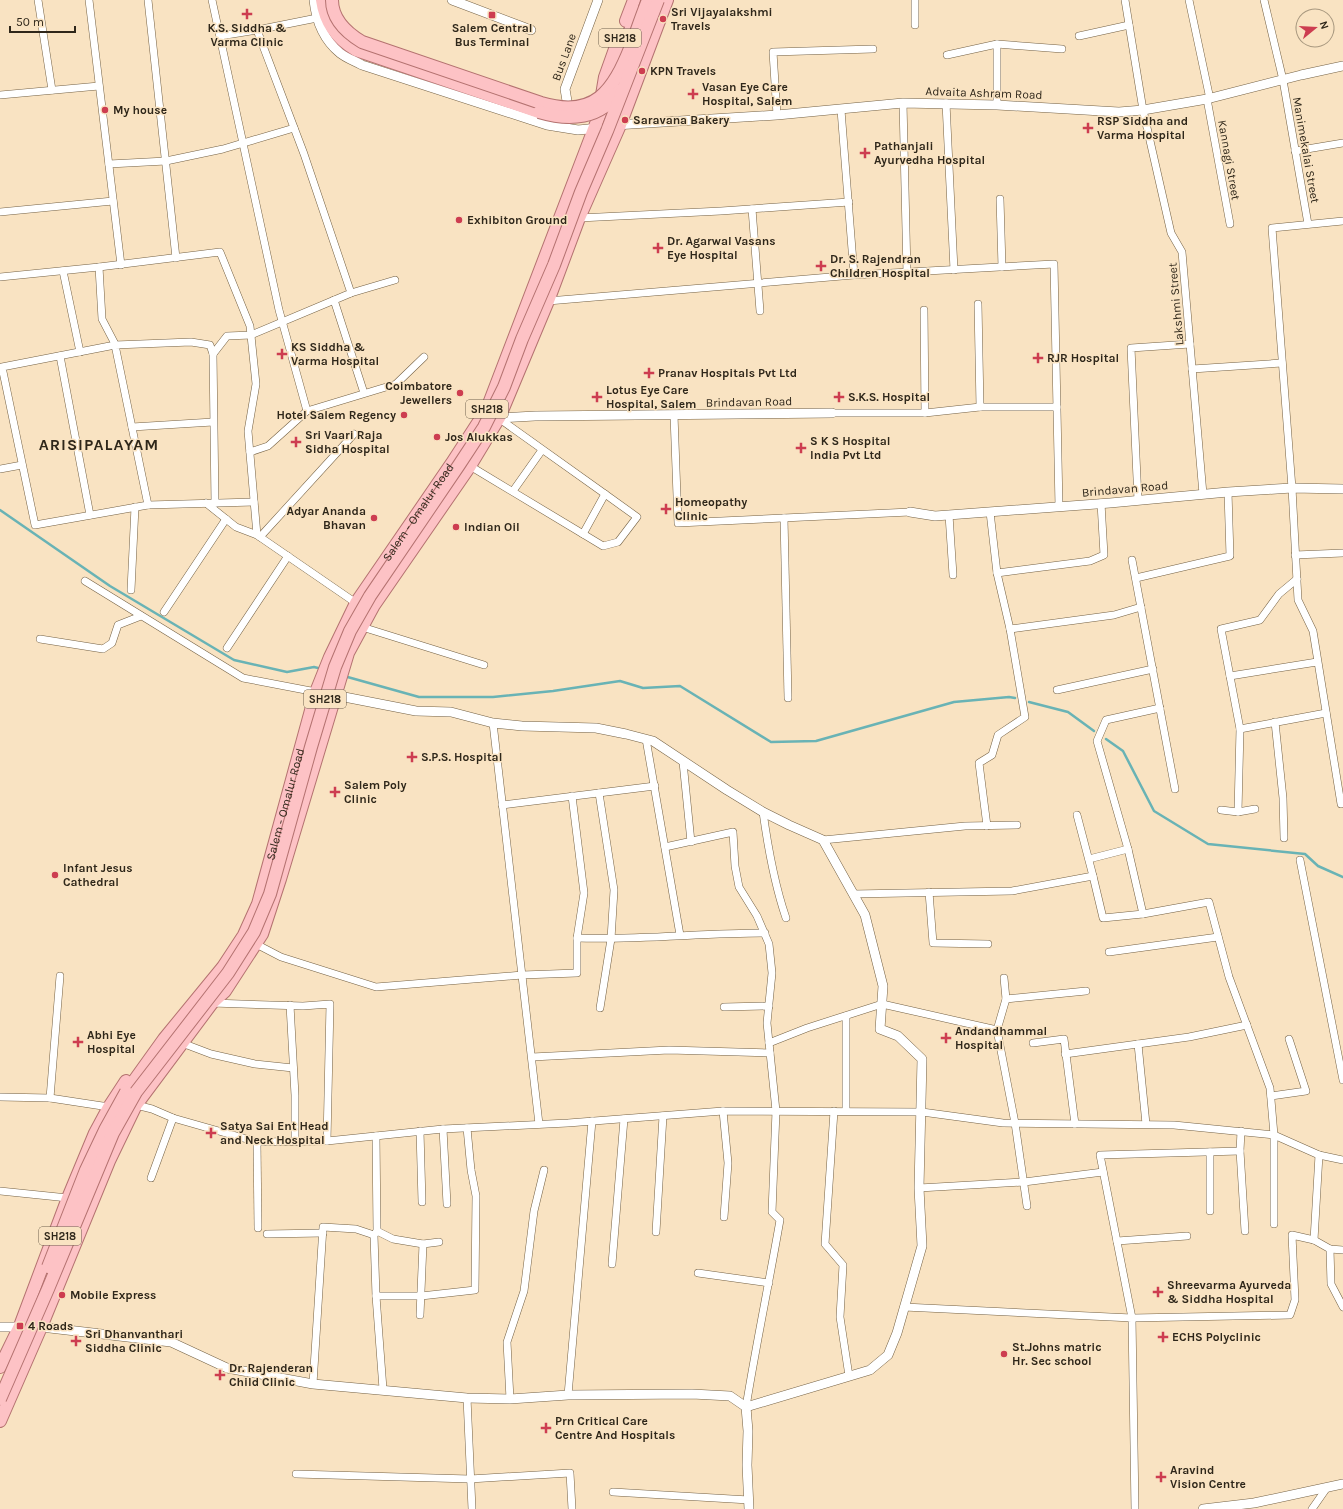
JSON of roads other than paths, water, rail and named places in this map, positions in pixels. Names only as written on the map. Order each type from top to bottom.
[{"type":"main road","points":[[322,0],[324,10],[331,27],[342,40],[356,50],[553,116],[574,118],[595,112],[613,99],[628,77]]},
{"type":"main road","points":[[332,0],[334,12],[342,25],[347,32],[362,42],[541,103],[564,108],[584,106],[607,91],[623,65],[648,0]]},
{"type":"main road","name":"SH218","points":[[593,131],[605,77],[634,0]]},
{"type":"main road","points":[[593,131],[642,0]]},
{"type":"main road","name":"SH218","points":[[0,1399],[45,1297],[110,1140],[124,1112],[136,1092],[228,973],[254,932],[270,894],[335,667],[350,631],[370,596],[484,427],[504,387],[522,339],[554,265],[580,192],[607,130],[658,0]]},
{"type":"main road","points":[[0,1421],[41,1327],[109,1161],[136,1105],[212,1003],[225,991],[262,934],[348,653],[374,605],[470,466],[499,418],[548,301],[579,218],[620,125],[667,0]]},
{"type":"main road","name":"Salem - Omalur Road","points":[[258,904],[316,692],[344,626],[356,603],[452,463],[487,409],[593,131]]},
{"type":"main road","points":[[0,1367],[20,1326],[68,1198],[94,1134],[109,1107],[138,1062],[209,975],[258,904]]},
{"type":"main road","name":"SH218","points":[[0,1382],[52,1259],[86,1170],[104,1130],[126,1092],[150,1058],[223,967],[244,935],[258,904]]},
{"type":"street","points":[[38,0],[52,90]]},
{"type":"street","points":[[89,0],[121,265]]},
{"type":"street","points":[[148,0],[176,258]]},
{"type":"street","points":[[212,0],[282,322],[307,411]]},
{"type":"street","points":[[314,0],[317,18],[326,38],[340,53],[362,65],[547,125],[578,130]]},
{"type":"street","points":[[452,0],[531,30]]},
{"type":"street","name":"Bus Lane","points":[[593,131],[578,130],[569,114],[565,90],[598,0]]},
{"type":"street","points":[[915,0],[915,25]]},
{"type":"street","name":"Lakshmi Street","points":[[1125,0],[1143,110],[1171,233],[1182,252],[1203,494]]},
{"type":"street","name":"Kannagi Street","points":[[1189,0],[1209,99],[1230,224]]},
{"type":"street","name":"Manimekalai Street","points":[[1264,0],[1283,80],[1308,224]]},
{"type":"street","points":[[220,36],[317,18]]},
{"type":"street","points":[[1078,36],[1129,26]]},
{"type":"street","points":[[257,30],[294,128],[351,293]]},
{"type":"street","points":[[997,44],[997,105]]},
{"type":"street","points":[[947,55],[997,44],[1062,49]]},
{"type":"street","points":[[777,115],[773,52],[873,49]]},
{"type":"street","name":"Advaita Ashram Road","points":[[593,131],[620,125],[777,115],[903,103],[997,105],[1120,112],[1143,110],[1209,99],[1343,66]]},
{"type":"street","points":[[0,95],[99,86]]},
{"type":"street","points":[[903,103],[907,273]]},
{"type":"street","points":[[946,103],[954,270]]},
{"type":"street","points":[[841,110],[854,275]]},
{"type":"street","points":[[109,164],[166,161],[223,149],[294,128]]},
{"type":"street","points":[[1296,151],[1343,143]]},
{"type":"street","points":[[1000,200],[1002,267]]},
{"type":"street","points":[[0,212],[113,201]]},
{"type":"street","points":[[579,218],[752,209],[849,202]]},
{"type":"street","points":[[752,209],[760,311]]},
{"type":"street","points":[[1341,804],[1312,632],[1298,600],[1292,488],[1272,228],[1343,221]]},
{"type":"street","points":[[0,277],[99,268],[220,252],[250,326],[256,384],[248,431],[258,536]]},
{"type":"street","points":[[548,301],[854,275],[1054,264],[1059,507]]},
{"type":"street","points":[[99,268],[102,319],[115,345],[148,505]]},
{"type":"street","points":[[63,271],[80,352]]},
{"type":"street","points":[[212,354],[228,336],[251,335],[351,293],[395,280]]},
{"type":"street","points":[[334,300],[364,393]]},
{"type":"street","points":[[978,304],[980,407]]},
{"type":"street","points":[[924,310],[925,413]]},
{"type":"street","points":[[215,502],[212,354],[210,345],[191,342],[115,345],[1,368],[35,525],[148,505],[254,502]]},
{"type":"street","points":[[1138,500],[1131,348],[1190,344]]},
{"type":"street","points":[[60,356],[90,515]]},
{"type":"street","points":[[250,452],[268,446],[307,411],[396,384],[424,357]]},
{"type":"street","points":[[1192,369],[1282,363]]},
{"type":"street","points":[[832,413],[925,413],[980,407],[1057,408]]},
{"type":"street","points":[[470,466],[603,546],[618,542],[637,517],[487,409]]},
{"type":"street","name":"Brindavan Road","points":[[499,418],[535,416],[832,413]]},
{"type":"street","points":[[674,415],[678,524],[910,512]]},
{"type":"street","points":[[132,428],[213,422]]},
{"type":"street","points":[[258,536],[354,434]]},
{"type":"street","points":[[513,491],[542,450]]},
{"type":"street","points":[[0,469],[22,465]]},
{"type":"street","name":"Brindavan Road","points":[[910,512],[935,516],[1228,492],[1292,488],[1343,489]]},
{"type":"street","points":[[1136,578],[1230,556],[1228,492]]},
{"type":"street","points":[[583,534],[605,494]]},
{"type":"street","points":[[206,503],[236,527],[258,536],[356,603]]},
{"type":"street","points":[[997,573],[1090,561],[1104,555],[1101,503]]},
{"type":"street","points":[[131,590],[135,507]]},
{"type":"street","points":[[987,826],[979,763],[992,755],[998,735],[1025,717],[1010,630],[997,573],[990,512]]},
{"type":"street","points":[[949,515],[953,575]]},
{"type":"street","points":[[784,518],[788,698]]},
{"type":"street","points":[[164,612],[226,519]]},
{"type":"street","points":[[1295,555],[1343,553]]},
{"type":"street","points":[[227,648],[288,556]]},
{"type":"street","points":[[1132,560],[1175,789]]},
{"type":"street","points":[[1238,812],[1240,729],[1221,630],[1260,620],[1279,594],[1297,579]]},
{"type":"street","points":[[85,581],[243,678],[416,711],[451,712],[493,723],[522,726],[596,728],[654,741],[683,762],[763,812],[822,840],[1017,824]]},
{"type":"street","points":[[1010,630],[1114,615],[1141,607]]},
{"type":"street","points":[[40,639],[103,649],[112,643],[118,624],[141,616]]},
{"type":"street","points":[[362,627],[484,665]]},
{"type":"street","points":[[1230,676],[1318,662]]},
{"type":"street","points":[[1057,690],[1153,669]]},
{"type":"street","points":[[1143,914],[1128,849],[1098,741],[1106,720],[1160,708]]},
{"type":"street","points":[[1240,729],[1326,713]]},
{"type":"street","points":[[1275,722],[1283,798],[1284,838]]},
{"type":"street","points":[[493,723],[539,1124]]},
{"type":"street","points":[[646,739],[680,936]]},
{"type":"street","points":[[683,762],[691,842]]},
{"type":"street","points":[[502,805],[655,786]]},
{"type":"street","points":[[599,793],[614,890],[611,939],[600,1008]]},
{"type":"street","points":[[256,944],[281,957],[376,987],[522,975],[577,973],[577,938],[584,893],[572,796]]},
{"type":"street","points":[[1221,810],[1238,812],[1255,810]]},
{"type":"street","points":[[763,812],[769,855],[777,892],[786,918]]},
{"type":"street","points":[[1077,815],[1103,918],[1143,914],[1209,902],[1229,977],[1270,1088],[1274,1135],[1274,1224]]},
{"type":"street","points":[[613,1492],[749,1505],[747,1465],[748,1431],[746,1407],[780,1220],[772,1212],[776,1111],[767,1023],[772,973],[769,944],[757,916],[739,887],[735,866],[733,832],[665,847]]},
{"type":"street","points":[[746,1407],[870,1370],[888,1355],[922,1246],[919,1188],[922,1112],[922,1059],[898,1036],[880,1029],[883,986],[865,915],[822,840]]},
{"type":"street","points":[[1089,859],[1128,849]]},
{"type":"street","points":[[1300,860],[1343,1080]]},
{"type":"street","points":[[853,894],[1012,891],[1093,876]]},
{"type":"street","points":[[929,892],[933,943],[988,944]]},
{"type":"street","points":[[577,938],[611,939],[722,933],[765,933]]},
{"type":"street","points":[[1109,952],[1218,937]]},
{"type":"street","points":[[50,1098],[60,976]]},
{"type":"street","points":[[1004,978],[1006,999],[997,1030],[1015,1123],[1027,1206]]},
{"type":"street","points":[[1006,999],[1086,991]]},
{"type":"street","points":[[212,1003],[290,1005],[330,1004],[326,1141]]},
{"type":"street","points":[[769,1043],[807,1028],[882,1004],[997,1030]]},
{"type":"street","points":[[290,1005],[295,1142]]},
{"type":"street","points":[[724,1007],[769,1006]]},
{"type":"street","points":[[846,1016],[846,1111]]},
{"type":"street","points":[[1065,1054],[1189,1037],[1247,1025]]},
{"type":"street","points":[[1271,1096],[1306,1091],[1289,1039]]},
{"type":"street","points":[[1033,1043],[1064,1040],[1075,1124]]},
{"type":"street","points":[[182,1043],[211,1054],[255,1064],[293,1068]]},
{"type":"street","points":[[1138,1044],[1146,1124]]},
{"type":"street","points":[[532,1057],[669,1050],[770,1053]]},
{"type":"street","points":[[0,1097],[50,1098],[109,1107]]},
{"type":"street","points":[[136,1105],[152,1109],[173,1118],[257,1142],[326,1141],[443,1129],[624,1119],[723,1111],[922,1112],[1003,1123],[1146,1124],[1241,1131],[1274,1135],[1318,1156],[1343,1160]]},
{"type":"street","points":[[723,1111],[728,1163],[724,1217]]},
{"type":"street","points":[[834,1111],[825,1244],[843,1264],[840,1317],[849,1376]]},
{"type":"street","points":[[656,1232],[663,1116]]},
{"type":"street","points":[[151,1178],[173,1118]]},
{"type":"street","points":[[612,1264],[624,1119]]},
{"type":"street","points":[[568,1395],[592,1121]]},
{"type":"street","points":[[376,1296],[421,1296],[475,1290],[476,1196],[471,1170],[467,1128]]},
{"type":"street","points":[[443,1129],[447,1204]]},
{"type":"street","points":[[420,1131],[422,1202]]},
{"type":"street","points":[[1241,1131],[1240,1151],[1245,1231]]},
{"type":"street","points":[[376,1136],[376,1296],[383,1389]]},
{"type":"street","points":[[257,1142],[258,1228]]},
{"type":"street","points":[[1135,1509],[1132,1318],[1100,1155],[1240,1151]]},
{"type":"street","points":[[1210,1152],[1210,1212]]},
{"type":"street","points":[[1314,1240],[1318,1156]]},
{"type":"street","points":[[510,1398],[507,1342],[524,1291],[534,1211],[544,1170]]},
{"type":"street","points":[[919,1188],[1024,1182],[1103,1172]]},
{"type":"street","points":[[0,1191],[68,1198]]},
{"type":"street","points":[[313,1384],[323,1227],[356,1229],[376,1233],[393,1239],[423,1244],[439,1242]]},
{"type":"street","points":[[267,1234],[323,1233]]},
{"type":"street","points":[[904,1307],[1132,1318],[1290,1315],[1295,1300],[1292,1235],[1314,1240],[1330,1249],[1343,1250]]},
{"type":"street","points":[[1117,1241],[1188,1236]]},
{"type":"street","points":[[420,1315],[423,1244]]},
{"type":"street","points":[[1330,1249],[1331,1284],[1343,1307]]},
{"type":"street","points":[[698,1273],[769,1283]]},
{"type":"street","points":[[0,1327],[41,1327],[171,1342],[227,1368],[313,1384],[383,1389],[467,1398],[510,1398],[568,1395],[692,1394],[730,1396],[746,1407]]},
{"type":"street","points":[[467,1398],[472,1509]]},
{"type":"street","points":[[296,1474],[470,1479],[570,1473],[572,1509]]},
{"type":"street","points":[[1203,1509],[1255,1506],[1343,1484]]},
{"type":"street","points":[[1312,1509],[1326,1489]]},
{"type":"waterway","points":[[0,510],[110,586],[234,660],[287,672],[314,667],[322,669]]},
{"type":"waterway","points":[[344,676],[419,697],[493,697],[553,691],[620,681],[643,688],[680,686],[771,742],[816,741],[954,702],[1009,697],[1015,698]]},
{"type":"waterway","points":[[1029,702],[1068,712],[1094,731]]},
{"type":"waterway","points":[[1106,739],[1123,751],[1154,811],[1208,844],[1305,854],[1318,866],[1343,877]]},
{"type":"place","name":"K.S. Siddha & Varma Clinic","points":[[247,14]]},
{"type":"place","name":"Salem Central Bus Terminal","points":[[492,15]]},
{"type":"place","name":"Sri Vijayalakshmi Travels","points":[[663,19]]},
{"type":"place","name":"KPN Travels","points":[[642,71]]},
{"type":"place","name":"Vasan Eye Care Hospital, Salem","points":[[693,94]]},
{"type":"place","name":"My house","points":[[105,110]]},
{"type":"place","name":"Saravana Bakery","points":[[625,120]]},
{"type":"place","name":"RSP Siddha and Varma Hospital","points":[[1088,128]]},
{"type":"place","name":"Pathanjali Ayurvedha Hospital","points":[[865,153]]},
{"type":"place","name":"Exhibiton Ground","points":[[459,220]]},
{"type":"place","name":"Dr. Agarwal Vasans Eye Hospital","points":[[658,248]]},
{"type":"place","name":"Dr. S. Rajendran Children Hospital","points":[[821,266]]},
{"type":"place","name":"KS Siddha & Varma Hospital","points":[[282,354]]},
{"type":"place","name":"RJR Hospital","points":[[1038,358]]},
{"type":"place","name":"Pranav Hospitals Pvt Ltd","points":[[649,373]]},
{"type":"place","name":"Coimbatore Jewellers","points":[[460,393]]},
{"type":"place","name":"Lotus Eye Care Hospital, Salem","points":[[597,397]]},
{"type":"place","name":"S.K.S. Hospital","points":[[839,397]]},
{"type":"place","name":"Hotel Salem Regency","points":[[404,415]]},
{"type":"place","name":"Jos Alukkas","points":[[437,437]]},
{"type":"place","name":"Sri Vaari Raja Sidha Hospital","points":[[296,442]]},
{"type":"place","name":"S K S Hospital India Pvt Ltd","points":[[801,448]]},
{"type":"place","name":"Homeopathy Clinic","points":[[666,509]]},
{"type":"place","name":"Adyar Ananda Bhavan","points":[[374,518]]},
{"type":"place","name":"Indian Oil","points":[[456,527]]},
{"type":"place","name":"S.P.S. Hospital","points":[[412,757]]},
{"type":"place","name":"Salem Poly Clinic","points":[[335,792]]},
{"type":"place","name":"Infant Jesus Cathedral","points":[[55,875]]},
{"type":"place","name":"Andandhammal Hospital","points":[[946,1038]]},
{"type":"place","name":"Abhi Eye Hospital","points":[[78,1042]]},
{"type":"place","name":"Satya Sai Ent Head and Neck Hospital","points":[[211,1133]]},
{"type":"place","name":"Shreevarma Ayurveda & Siddha Hospital","points":[[1158,1292]]},
{"type":"place","name":"Mobile Express","points":[[62,1295]]},
{"type":"place","name":"4 Roads","points":[[20,1326]]},
{"type":"place","name":"ECHS Polyclinic","points":[[1163,1337]]},
{"type":"place","name":"Sri Dhanvanthari Siddha Clinic","points":[[76,1341]]},
{"type":"place","name":"St.Johns matric Hr. Sec school","points":[[1004,1354]]},
{"type":"place","name":"Dr. Rajenderan Child Clinic","points":[[220,1375]]},
{"type":"place","name":"Prn Critical Care Centre And Hospitals","points":[[546,1428]]},
{"type":"place","name":"Aravind Vision Centre","points":[[1161,1477]]},
{"type":"district","name":"ARISIPALAYAM","points":[[99,444]]}]
